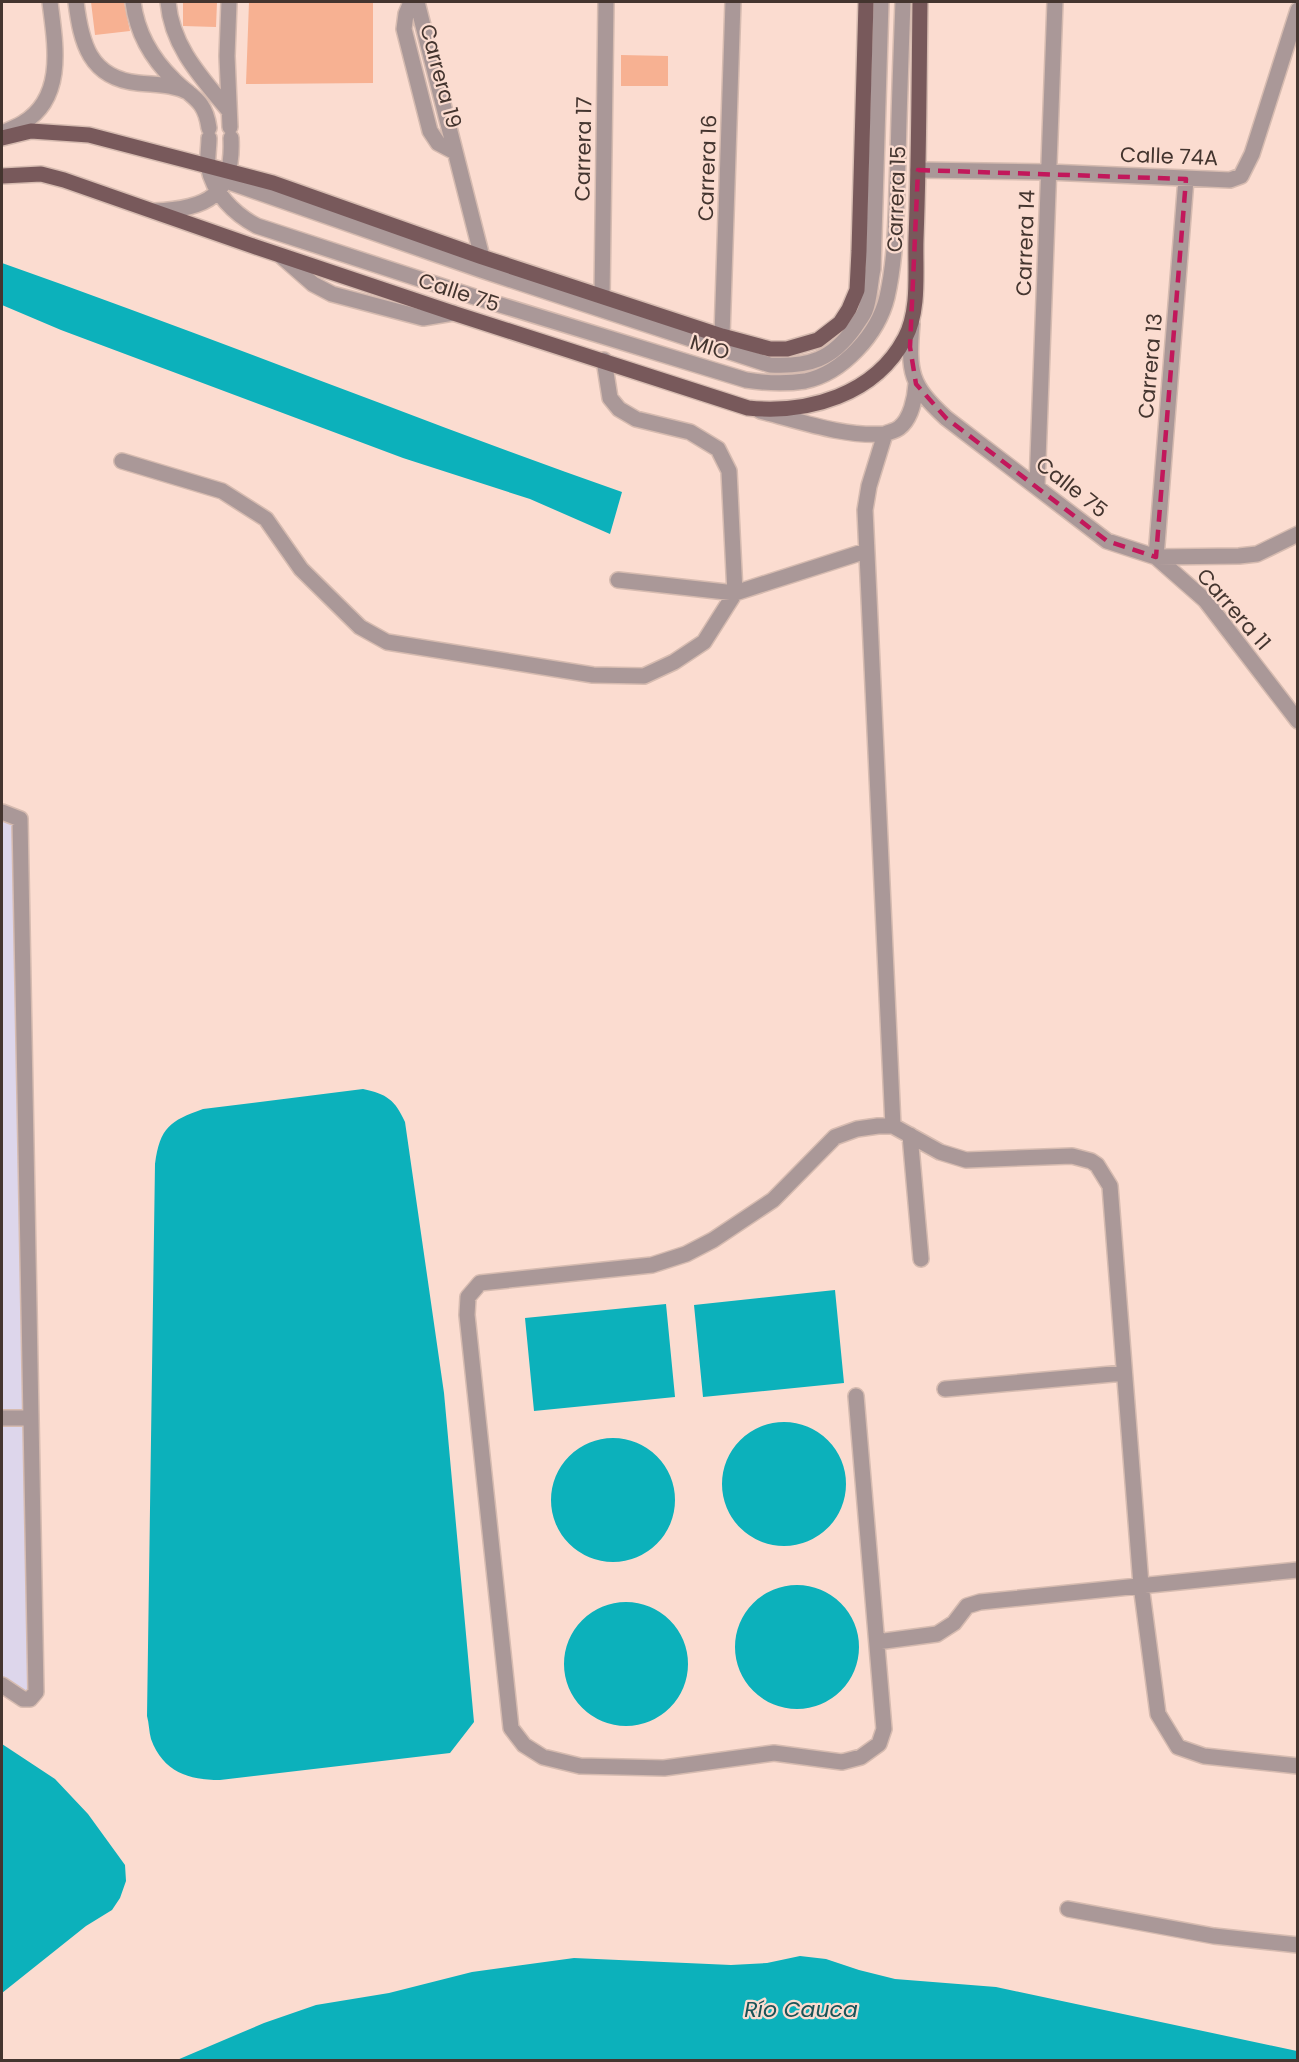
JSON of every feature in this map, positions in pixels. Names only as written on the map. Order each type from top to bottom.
[{"type":"main road","name":"Carrera 15","points":[[827,334],[840,323],[849,309],[858,278],[866,2]]},
{"type":"main road","name":"Carrera 15","points":[[866,382],[898,350],[906,336],[913,314],[920,2]]},
{"type":"main road","name":"Calle 75","points":[[2,135],[31,131],[89,135],[208,165],[224,181],[273,183],[482,257],[722,336],[770,349],[803,346],[827,334]]},
{"type":"main road","name":"Calle 75","points":[[2,176],[41,174],[453,313],[748,408],[783,410],[809,406],[835,398],[866,382]]},
{"type":"street","points":[[2,135],[25,122],[43,103],[54,79],[56,51],[50,2]]},
{"type":"street","points":[[76,2],[81,36],[90,57],[101,68],[117,77],[144,83],[176,86],[188,92]]},
{"type":"street","points":[[133,2],[140,34],[167,73],[188,92]]},
{"type":"street","points":[[168,2],[177,40],[190,63],[229,111]]},
{"type":"street","points":[[154,211],[181,210],[195,206],[224,181],[232,159],[226,56],[229,2]]},
{"type":"street","name":"Carrera 19","points":[[411,2],[406,14],[404,29],[430,131],[438,143],[455,152]]},
{"type":"street","name":"Carrera 19","points":[[417,2],[482,257]]},
{"type":"street","name":"Carrera 17","points":[[602,297],[606,2]]},
{"type":"street","name":"Carrera 16","points":[[722,336],[733,2]]},
{"type":"street","name":"MIO","points":[[188,92],[197,98],[206,110],[209,133],[208,165],[224,181],[481,270],[770,364],[795,366],[818,360],[834,351],[847,338],[865,311],[873,269],[881,2]]},
{"type":"street","name":"MIO","points":[[224,181],[232,210],[257,226],[481,299],[746,380],[768,384],[806,381],[844,361],[860,346],[874,328],[886,299],[895,234],[903,2]]},
{"type":"street","name":"Carrera 14","points":[[1037,486],[1054,2]]},
{"type":"street","name":"Calle 74A","points":[[918,170],[1048,172],[1230,180],[1241,176],[1248,166],[1298,10]]},
{"type":"street","points":[[144,83],[158,80],[174,64],[177,40]]},
{"type":"street","name":"Carrera 13","points":[[1156,556],[1186,179]]},
{"type":"street","name":"Calle 75","points":[[913,314],[911,366],[916,384],[928,401],[946,418],[1107,541],[1156,556],[1239,556],[1257,554],[1298,534]]},
{"type":"street","points":[[122,461],[222,491],[266,519],[301,569],[360,627],[387,642],[592,675],[644,676],[674,663],[704,642],[735,593],[729,471],[718,449],[690,432],[636,419],[619,409],[610,398],[604,360]]},
{"type":"street","points":[[748,408],[853,433],[885,434],[900,428],[915,400],[916,384]]},
{"type":"street","points":[[885,434],[869,486],[865,510],[893,1126]]},
{"type":"street","points":[[618,580],[735,593],[866,551]]},
{"type":"street","name":"Carrera 11","points":[[1156,556],[1204,600],[1298,721]]},
{"type":"street","points":[[2,812],[20,819],[36,1692],[30,1699],[23,1699],[2,1685]]},
{"type":"street","points":[[856,1396],[884,1729],[879,1744],[861,1757],[842,1762],[774,1753],[664,1768],[580,1766],[543,1757],[524,1745],[511,1728],[467,1315],[468,1297],[480,1283],[651,1265],[686,1254],[713,1240],[773,1200],[835,1137],[857,1129],[893,1126],[940,1152],[966,1160],[1072,1156],[1097,1165],[1110,1186],[1141,1585],[1158,1714],[1178,1747],[1204,1756],[1298,1766]]},
{"type":"street","points":[[910,1136],[921,1259]]},
{"type":"street","points":[[945,1389],[1124,1373]]},
{"type":"street","points":[[2,1418],[31,1418]]},
{"type":"street","points":[[877,1642],[937,1634],[954,1623],[967,1606],[980,1602],[1298,1570]]},
{"type":"street","points":[[1068,1909],[1214,1936],[1298,1945]]},
{"type":"highlighted area","points":[[918,170],[1186,179],[1156,557],[1107,541],[946,418],[916,384],[910,347]]},
{"type":"shaded area","points":[[2,812],[20,819],[30,1699],[2,1685]]},
{"type":"water","points":[[2,263],[622,492],[610,534],[530,499],[403,458],[61,330],[2,305]]},
{"type":"water","points":[[363,1089],[389,1099],[398,1108],[405,1122],[444,1393],[474,1722],[450,1753],[220,1780],[188,1776],[178,1772],[162,1759],[151,1739],[147,1716],[157,1152],[168,1127],[182,1117],[203,1109]]},
{"type":"water","points":[[835,1290],[844,1383],[703,1397],[694,1305]]},
{"type":"water","points":[[666,1304],[675,1397],[534,1411],[525,1318]]},
{"type":"water","points":[[784,1422],[808,1427],[828,1440],[841,1460],[846,1484],[841,1508],[828,1528],[808,1541],[784,1546],[760,1541],[740,1528],[727,1508],[722,1484],[727,1460],[740,1440],[760,1427]]},
{"type":"water","points":[[613,1438],[637,1443],[657,1456],[670,1476],[675,1500],[670,1524],[657,1544],[637,1557],[613,1562],[589,1557],[569,1544],[556,1524],[551,1500],[556,1476],[569,1456],[589,1443]]},
{"type":"water","points":[[797,1585],[821,1590],[841,1603],[854,1623],[859,1647],[854,1671],[841,1691],[821,1704],[797,1709],[773,1704],[753,1691],[740,1671],[735,1647],[740,1623],[753,1603],[773,1590]]},
{"type":"water","points":[[626,1602],[650,1607],[670,1620],[683,1640],[688,1664],[683,1688],[670,1708],[650,1721],[626,1726],[602,1721],[582,1708],[569,1688],[564,1664],[569,1640],[582,1620],[602,1607]]},
{"type":"water","points":[[2,1744],[55,1779],[88,1814],[125,1865],[126,1881],[120,1898],[112,1910],[86,1926],[2,1993]]},
{"type":"water","name":"Río Cauca","points":[[800,1956],[826,1959],[895,1979],[996,1987],[1297,2051],[1297,2060],[177,2060],[264,2023],[316,2005],[389,1993],[472,1972],[574,1958],[731,1965],[767,1963]]},
{"type":"building","points":[[91,2],[124,2],[130,31],[95,35]]},
{"type":"building","points":[[183,2],[217,2],[216,27],[183,26]]},
{"type":"building","points":[[249,2],[373,2],[373,83],[246,84]]},
{"type":"building","points":[[621,55],[668,56],[668,86],[621,86]]}]
